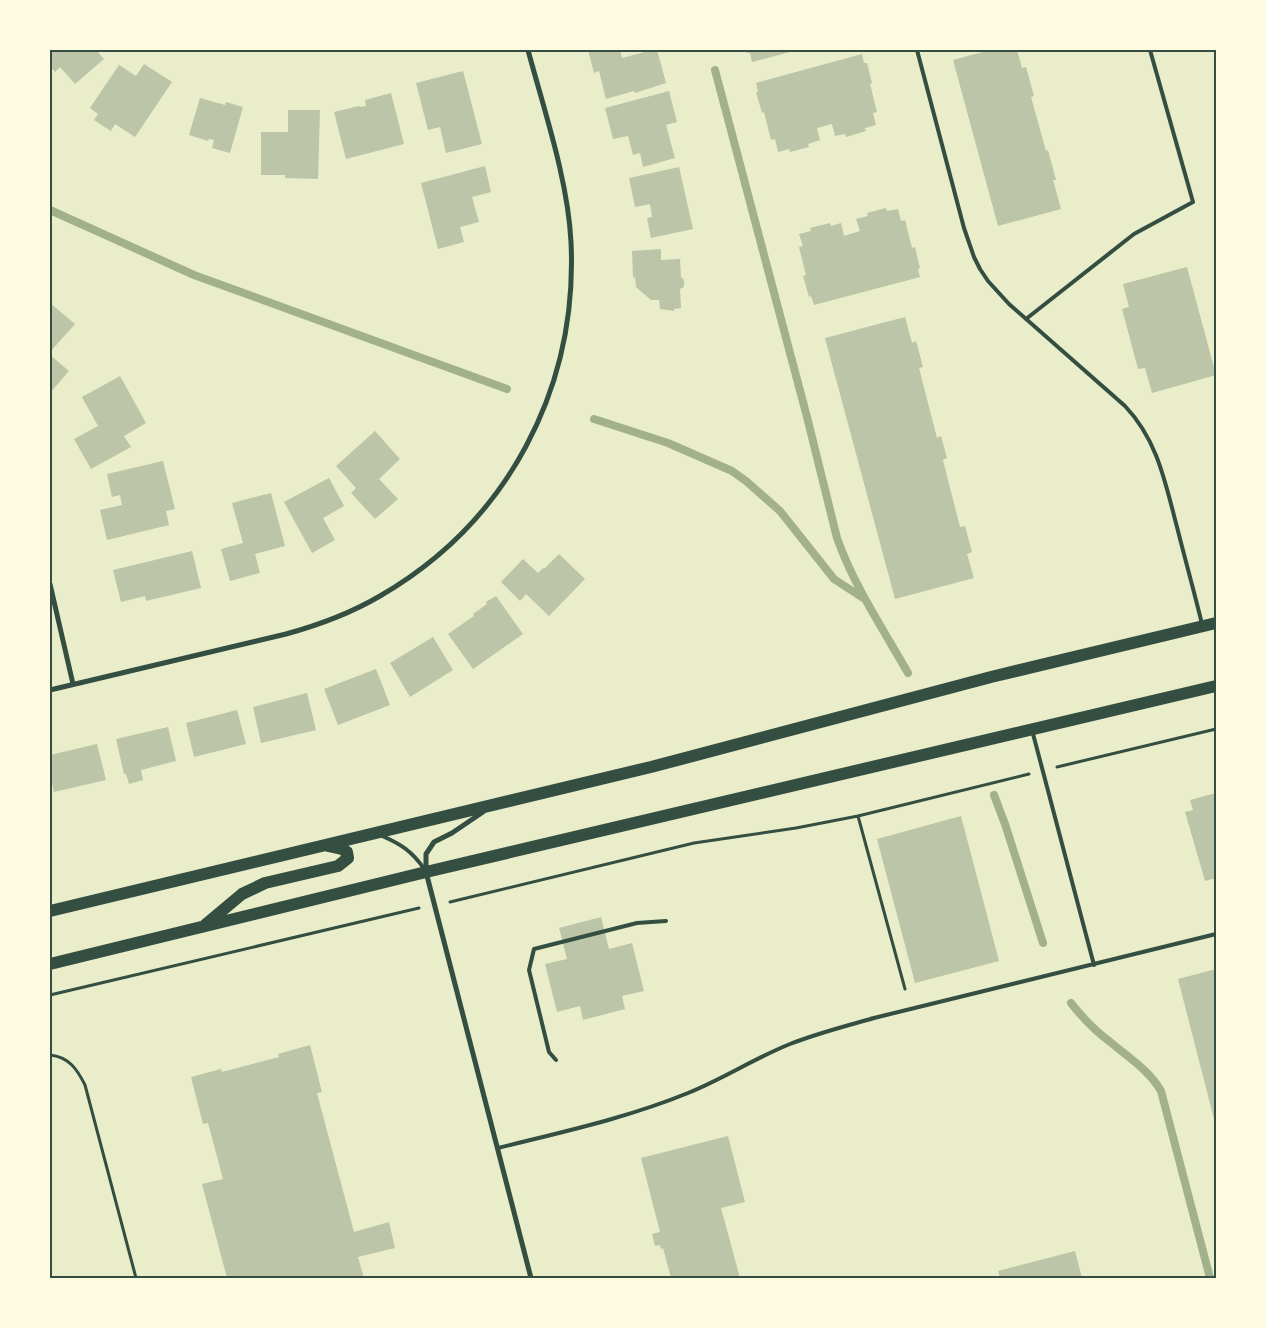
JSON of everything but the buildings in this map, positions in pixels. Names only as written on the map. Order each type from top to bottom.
[{"type":"main road","points":[[50,911],[651,767],[991,677],[1216,622]]},
{"type":"main road","points":[[50,964],[426,872],[1216,686]]},
{"type":"main road","points":[[203,926],[242,894],[265,883],[338,866],[348,858],[347,852],[342,849],[324,846]]},
{"type":"street","points":[[50,690],[286,634],[336,617],[380,596],[435,558],[478,515],[506,478],[540,418],[551,391],[569,308],[571,273],[571,241],[568,210],[559,167],[528,50]]},
{"type":"street","points":[[50,584],[73,684]]},
{"type":"street","points":[[493,805],[452,833],[434,842],[426,854],[426,872],[532,1278]]},
{"type":"lane","points":[[917,50],[964,228],[974,257],[988,281],[1026,319],[1125,406],[1148,437],[1164,479],[1202,626]]},
{"type":"lane","points":[[1026,319],[1134,234],[1193,202],[1150,50]]},
{"type":"lane","points":[[1032,730],[1094,965]]},
{"type":"lane","points":[[376,833],[410,851],[426,872]]},
{"type":"lane","points":[[556,1060],[549,1052],[529,970],[534,949],[637,923],[666,921]]},
{"type":"lane","points":[[498,1148],[589,1126],[657,1104],[723,1078],[788,1045],[818,1033],[1216,934]]},
{"type":"path","points":[[50,994],[402,912],[435,906],[694,843],[796,828],[858,816],[1216,729]]},
{"type":"path","points":[[858,816],[905,988]]},
{"type":"path","points":[[50,1055],[72,1064],[77,1069],[85,1085],[136,1278]]},
{"type":"waterway","points":[[715,70],[837,538],[860,590],[908,673]]},
{"type":"waterway","points":[[50,210],[194,275],[507,389]]},
{"type":"waterway","points":[[594,419],[668,443],[732,471],[780,511],[834,579],[863,598]]},
{"type":"waterway","points":[[994,795],[1043,943]]},
{"type":"waterway","points":[[1071,1003],[1093,1028],[1144,1070],[1161,1091],[1210,1278]]}]
